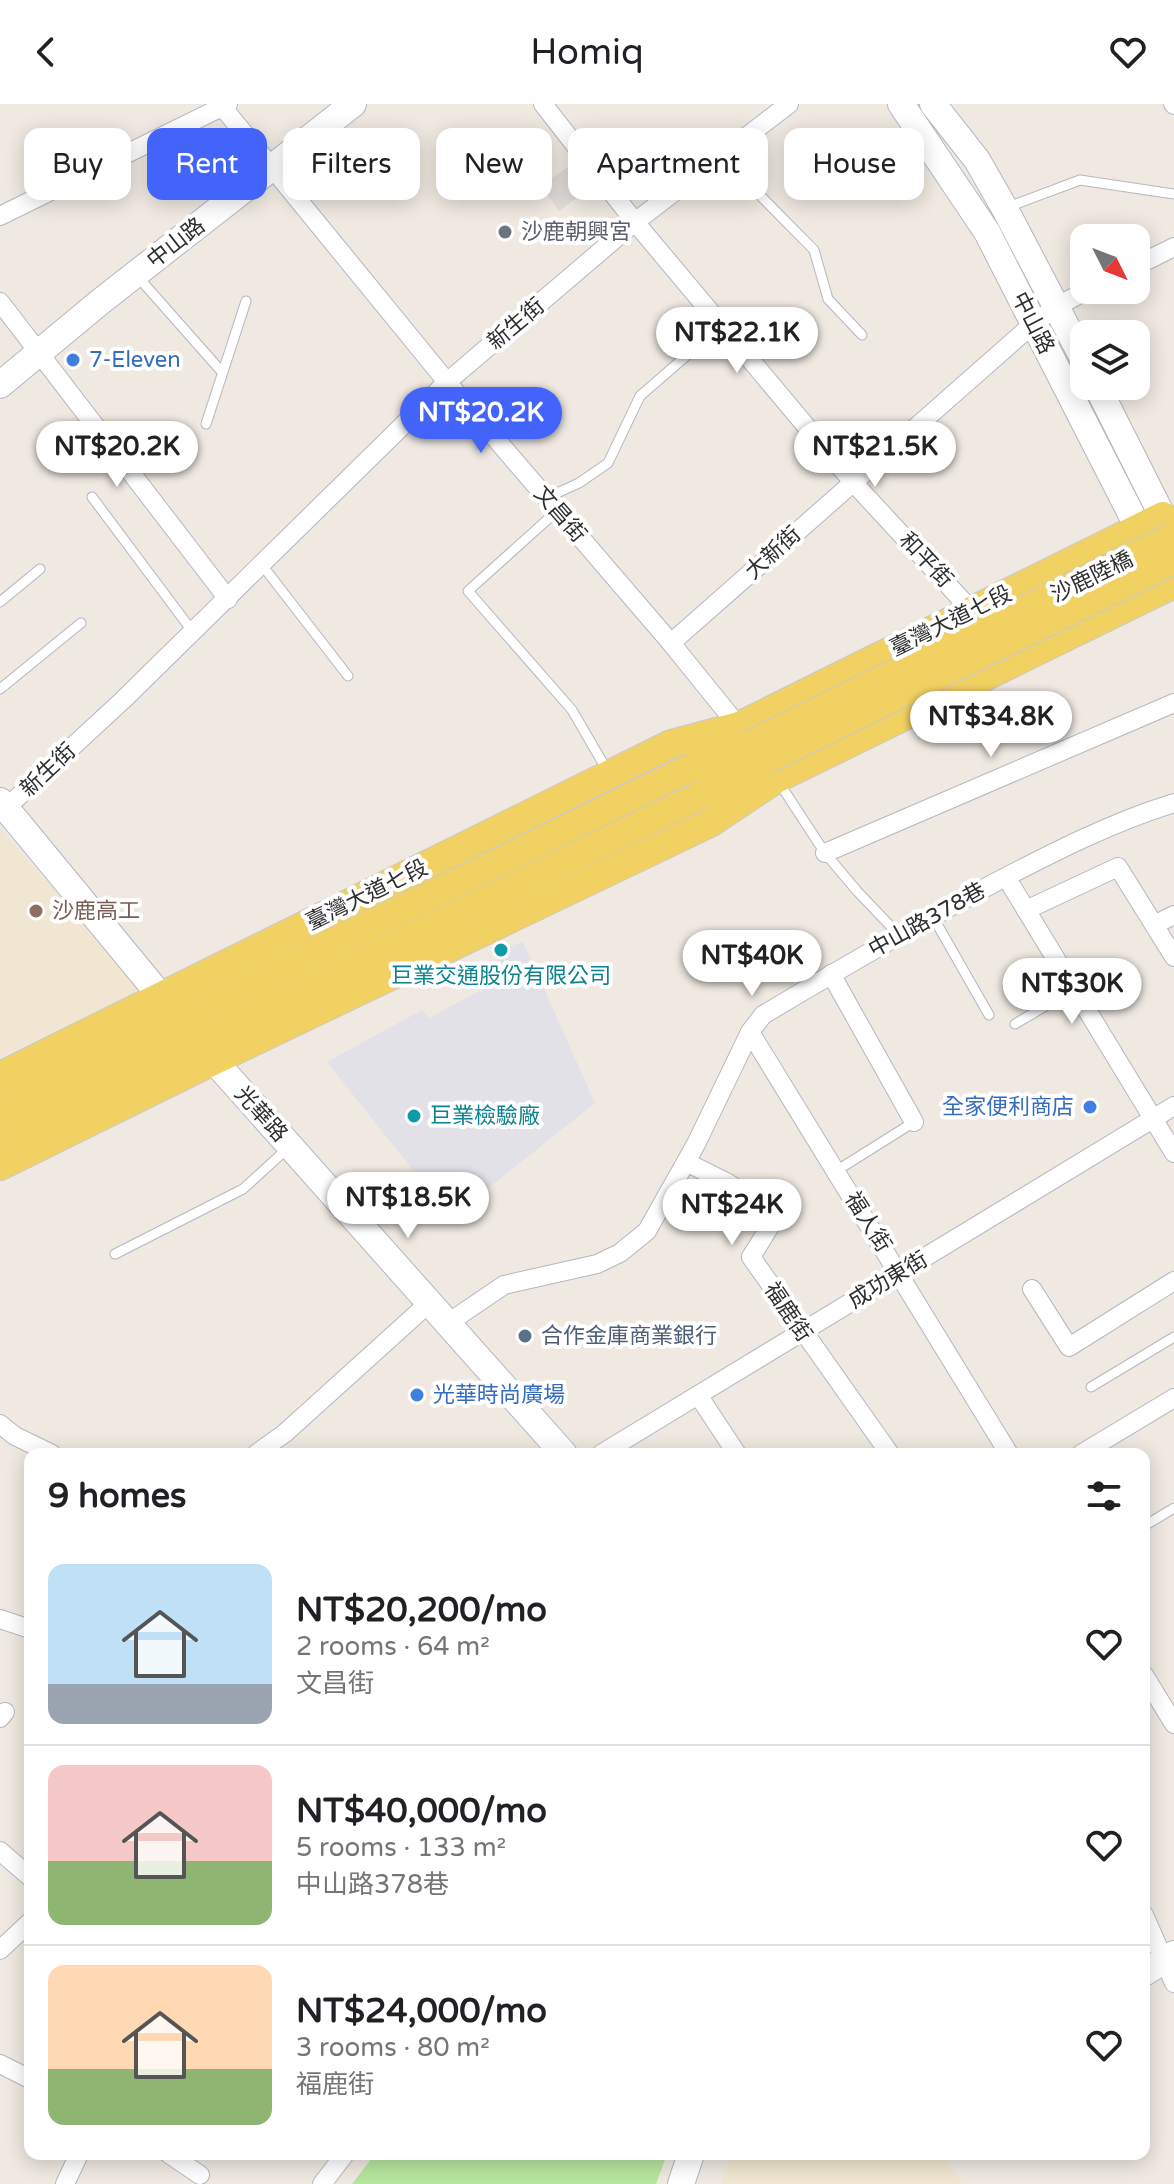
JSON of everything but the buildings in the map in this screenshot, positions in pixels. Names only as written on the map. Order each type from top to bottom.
[{"type":"main road","name":"臺灣大道七段","points":[[0,1076],[187,1029],[697,797],[758,752],[972,611],[1166,522]]},
{"type":"main road","name":"沙鹿陸橋","points":[[758,752],[1166,522]]},
{"type":"main road","name":"沙鹿陸橋","points":[[758,752],[1173,581]]},
{"type":"main road","name":"臺灣大道七段","points":[[0,1136],[187,1029],[610,775],[671,744],[758,752]]},
{"type":"main road","name":"臺灣大道七段","points":[[187,1029],[684,771],[758,752]]},
{"type":"main road","name":"臺灣大道七段","points":[[0,1106],[710,823],[758,752]]},
{"type":"main road","points":[[0,1166],[180,1077],[187,1029]]},
{"type":"street","name":"中山路","points":[[0,385],[353,104]]},
{"type":"street","name":"和平街","points":[[543,104],[635,222],[852,481],[972,611]]},
{"type":"street","name":"新生街","points":[[758,128],[789,104]]},
{"type":"street","name":"中山路","points":[[901,104],[987,232],[1033,324],[1166,522]]},
{"type":"street","name":"中山路","points":[[933,104],[977,160],[1070,332]]},
{"type":"street","name":"文昌街","points":[[223,105],[447,382],[671,643],[758,752]]},
{"type":"street","points":[[0,216],[223,105]]},
{"type":"street","name":"新生街","points":[[3,805],[228,599],[447,382],[664,200]]},
{"type":"street","points":[[1150,259],[1174,247]]},
{"type":"street","name":"大新街","points":[[671,643],[1033,324],[1070,299]]},
{"type":"street","points":[[0,302],[228,599]]},
{"type":"street","name":"中山路","points":[[1104,400],[1166,522],[1173,581]]},
{"type":"street","points":[[825,853],[1174,703]]},
{"type":"street","name":"中山路378巷","points":[[448,1323],[504,1285],[597,1264],[620,1253],[647,1231],[686,1162],[750,1032],[763,1015],[898,934],[1045,856],[1142,813],[1174,803]]},
{"type":"street","name":"光華路","points":[[3,805],[187,1029],[559,1448]]},
{"type":"street","points":[[1026,910],[1118,867],[1174,957]]},
{"type":"street","points":[[1006,877],[1174,1153]]},
{"type":"street","points":[[1154,925],[1174,915]]},
{"type":"street","points":[[831,974],[914,1122]]},
{"type":"street","name":"福人街","points":[[750,1032],[1005,1448]]},
{"type":"street","name":"成功東街","points":[[611,1448],[1174,1106]]},
{"type":"street","name":"福鹿街","points":[[686,1162],[728,1183],[777,1215],[751,1257],[886,1448]]},
{"type":"street","points":[[1032,1289],[1069,1347],[1174,1281]]},
{"type":"street","points":[[264,1448],[285,1433],[430,1302]]},
{"type":"street","points":[[698,1395],[733,1448]]},
{"type":"street","points":[[1091,1448],[1174,1398]]},
{"type":"street","points":[[0,1424],[15,1436],[40,1448]]},
{"type":"street","points":[[0,1619],[24,1627]]},
{"type":"street","points":[[1150,1681],[1167,1697],[1174,1724]]},
{"type":"street","points":[[0,1851],[24,1872]]},
{"type":"street","points":[[0,1950],[24,1928]]},
{"type":"street","points":[[1150,1931],[1164,1968]]},
{"type":"street","points":[[0,2064],[24,2076]]},
{"type":"street","points":[[65,2184],[76,2160]]},
{"type":"street","points":[[178,2160],[200,2175]]},
{"type":"street","points":[[322,2184],[340,2160]]},
{"type":"street","points":[[681,2184],[689,2160]]},
{"type":"lane","points":[[1005,209],[1080,180],[1174,194]]},
{"type":"lane","points":[[765,200],[814,250],[828,299],[862,335]]},
{"type":"lane","points":[[136,274],[222,372]]},
{"type":"lane","points":[[206,424],[246,301]]},
{"type":"lane","points":[[610,775],[572,710],[468,591],[552,504],[608,463],[640,396],[723,324]]},
{"type":"lane","points":[[92,497],[193,632]]},
{"type":"lane","points":[[262,565],[348,676]]},
{"type":"lane","points":[[0,602],[40,569]]},
{"type":"lane","points":[[0,689],[81,623]]},
{"type":"lane","points":[[758,752],[825,853],[898,934]]},
{"type":"lane","points":[[932,916],[989,1015]]},
{"type":"lane","points":[[1015,1024],[1074,989]]},
{"type":"lane","points":[[836,1171],[914,1122]]},
{"type":"lane","points":[[115,1254],[243,1189],[290,1146]]},
{"type":"lane","points":[[1091,1387],[1174,1337]]},
{"type":"lane","points":[[1150,1522],[1174,1508]]},
{"type":"shaded area","points":[[568,167],[568,200],[574,200],[559,211],[551,200],[552,178]]},
{"type":"shaded area","name":"沙鹿高工","points":[[0,829],[144,993],[0,1056]]},
{"type":"shaded area","points":[[523,942],[595,1103],[451,1218],[327,1062],[422,1010],[429,1018],[501,979],[495,951]]},
{"type":"shaded area","points":[[729,2160],[945,2160],[963,2184],[721,2184]]},
{"type":"green space","points":[[370,2160],[665,2160],[656,2184],[352,2184]]},
{"type":"place","name":"沙鹿朝興宮","points":[[505,232]]},
{"type":"place","name":"7-Eleven","points":[[73,360]]},
{"type":"place","name":"沙鹿高工","points":[[36,911]]},
{"type":"place","name":"巨業交通股份有限公司","points":[[501,950]]},
{"type":"place","name":"全家便利商店","points":[[1090,1107]]},
{"type":"place","name":"巨業檢驗廠","points":[[414,1116]]},
{"type":"place","name":"合作金庫商業銀行","points":[[525,1336]]},
{"type":"place","name":"光華時尚廣場","points":[[417,1395]]}]
